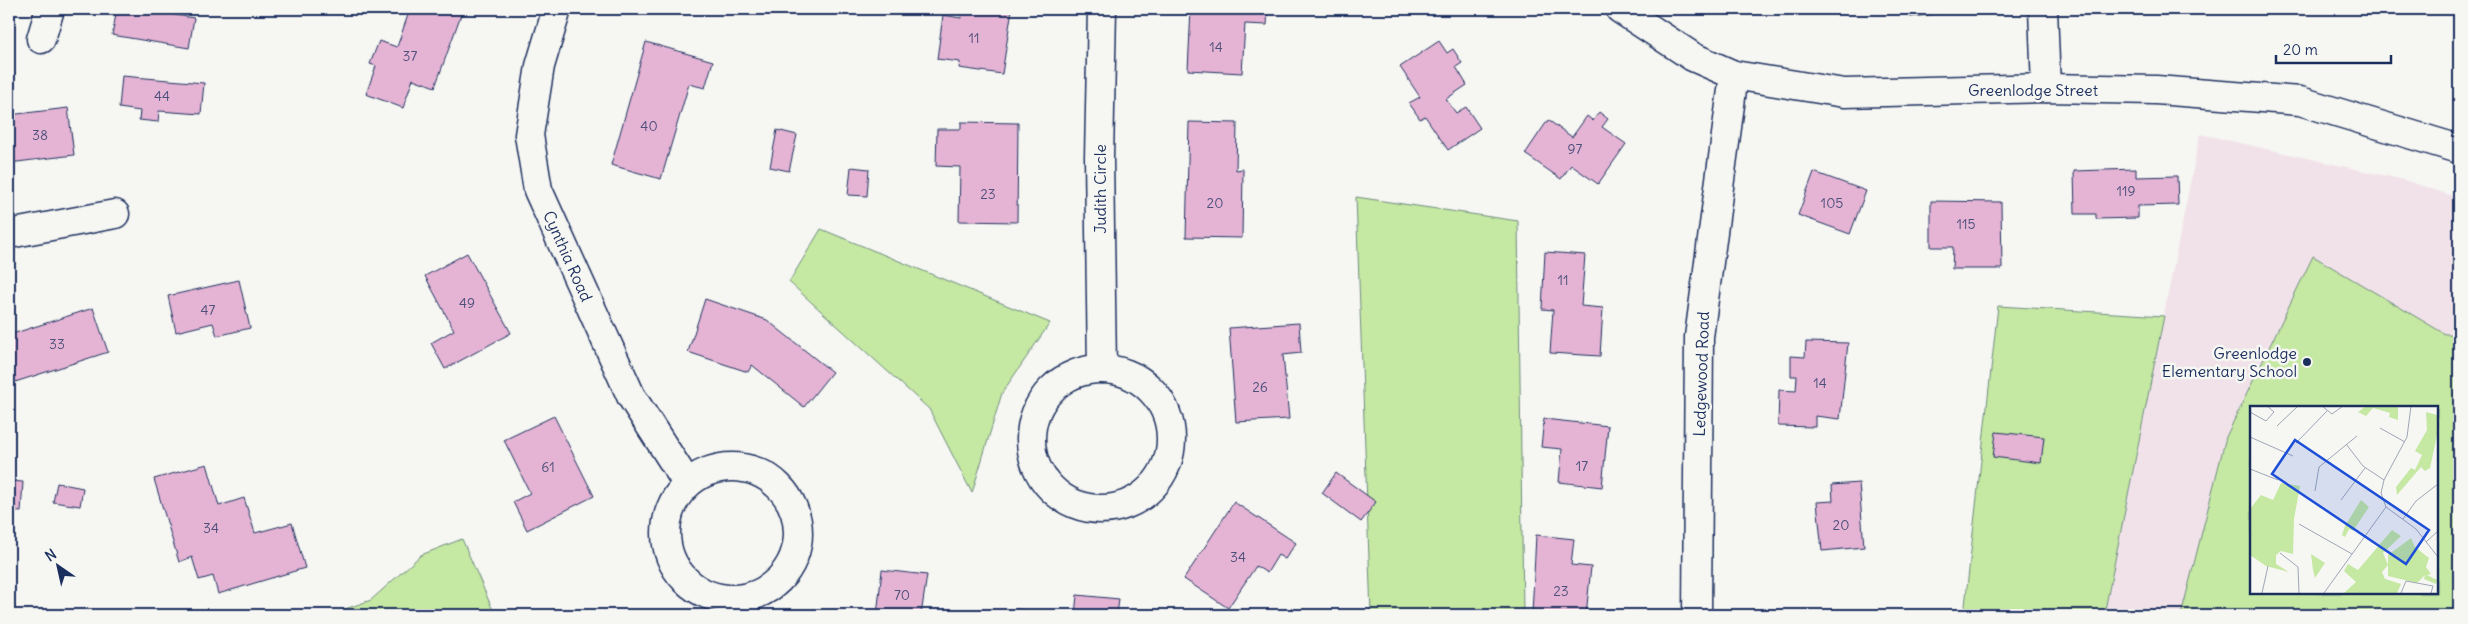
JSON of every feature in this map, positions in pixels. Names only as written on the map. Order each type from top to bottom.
[{"type":"street","points":[[41,39],[50,9]]},
{"type":"street","name":"Cynthia Road","points":[[558,9],[540,66],[529,135],[538,190],[631,396],[688,483]]},
{"type":"street","name":"Judith Circle","points":[[1102,9],[1099,158],[1102,369]]},
{"type":"street","name":"Greenlodge Street","points":[[1620,9],[1693,57],[1734,75],[1844,93],[2046,88],[2156,90],[2300,101],[2459,149]]},
{"type":"street","points":[[2043,9],[2046,88]]},
{"type":"street","name":"Ledgewood Road","points":[[1697,615],[1699,337],[1734,75]]},
{"type":"street","points":[[9,234],[114,214]]},
{"type":"street","points":[[1102,369],[1124,373],[1144,383],[1160,400],[1169,419],[1172,442],[1167,464],[1156,483],[1140,498],[1119,507],[1097,510],[1074,505],[1056,493],[1042,477],[1033,458],[1031,436],[1036,416],[1046,396],[1062,382],[1081,372],[1102,369]]},
{"type":"street","points":[[731,466],[755,470],[775,482],[786,494],[798,523],[798,546],[788,568],[772,586],[752,597],[729,600],[707,595],[688,583],[673,566],[666,545],[666,522],[673,501],[688,483],[708,471],[731,466]]},
{"type":"shaded area","name":"Greenlodge Elementary School","points":[[2200,134],[2404,180],[2459,198],[2459,615],[2104,615]]},
{"type":"green space","points":[[1356,197],[1518,221],[1523,615],[1371,615]]},
{"type":"green space","points":[[821,229],[1050,323],[1002,393],[972,493],[929,409],[789,282]]},
{"type":"green space","points":[[2313,256],[2445,334],[2459,334],[2459,615],[2181,615],[2226,437]]},
{"type":"green space","points":[[1998,306],[2164,316],[2104,615],[1964,615]]},
{"type":"green space","points":[[462,539],[495,615],[328,615],[371,600],[421,555]]},
{"type":"building","points":[[117,9],[170,9],[169,14],[194,18],[189,48],[112,35]]},
{"type":"building","points":[[410,9],[463,9],[435,87],[413,79],[403,108],[366,94],[376,66],[370,64],[379,41],[397,47]]},
{"type":"building","points":[[962,9],[1012,9],[1002,74],[959,68],[960,62],[937,59],[943,15],[961,18]]},
{"type":"building","points":[[1191,9],[1268,9],[1267,25],[1245,24],[1242,73],[1188,70]]},
{"type":"building","points":[[1829,9],[1848,9],[1847,13]]},
{"type":"building","points":[[1909,9],[1962,9],[1962,11],[1910,17]]},
{"type":"building","points":[[2447,9],[2459,9],[2459,13]]},
{"type":"building","points":[[1439,41],[1447,53],[1453,49],[1462,63],[1456,67],[1467,85],[1446,99],[1456,113],[1466,107],[1480,128],[1448,150],[1425,116],[1420,119],[1409,103],[1420,97],[1400,67]]},
{"type":"building","points":[[646,42],[713,61],[705,88],[689,84],[661,179],[611,165]]},
{"type":"building","points":[[122,76],[204,83],[201,114],[159,111],[158,122],[139,120],[140,111],[119,108]]},
{"type":"building","points":[[68,108],[74,155],[9,163],[9,115]]},
{"type":"building","points":[[1599,112],[1608,119],[1602,127],[1626,144],[1598,184],[1571,165],[1561,179],[1525,154],[1548,120],[1572,137],[1587,116],[1593,121]]},
{"type":"building","points":[[961,122],[1018,123],[1017,222],[959,221],[960,167],[936,166],[937,129],[961,129]]},
{"type":"building","points":[[1189,122],[1237,123],[1236,170],[1243,169],[1242,238],[1186,237]]},
{"type":"building","points":[[777,130],[797,135],[789,171],[770,167]]},
{"type":"building","points":[[851,167],[869,169],[867,196],[848,195]]},
{"type":"building","points":[[2136,169],[2136,177],[2177,176],[2178,205],[2138,206],[2138,218],[2096,219],[2096,214],[2075,214],[2074,171]]},
{"type":"building","points":[[1814,172],[1866,191],[1850,234],[1798,215]]},
{"type":"building","points":[[1931,201],[2001,202],[2002,269],[1952,269],[1953,247],[1931,247]]},
{"type":"building","points":[[1545,252],[1585,255],[1581,306],[1603,308],[1600,356],[1550,353],[1553,310],[1542,309]]},
{"type":"building","points":[[467,253],[511,333],[445,369],[431,343],[454,330],[425,276]]},
{"type":"building","points":[[239,280],[250,328],[217,336],[213,323],[176,332],[168,296]]},
{"type":"building","points":[[705,299],[767,320],[832,372],[804,407],[752,365],[748,372],[688,352]]},
{"type":"building","points":[[93,308],[108,352],[9,384],[9,335]]},
{"type":"building","points":[[1299,323],[1301,353],[1283,355],[1289,419],[1236,422],[1229,328]]},
{"type":"building","points":[[1806,342],[1848,343],[1840,419],[1815,416],[1815,427],[1778,426],[1779,390],[1796,391],[1797,376],[1791,376],[1791,356],[1805,357]]},
{"type":"building","points":[[554,416],[594,496],[527,530],[513,502],[530,493],[504,440]]},
{"type":"building","points":[[1544,419],[1608,426],[1602,487],[1559,482],[1562,449],[1541,447]]},
{"type":"building","points":[[1996,432],[2044,437],[2041,463],[1993,457]]},
{"type":"building","points":[[207,464],[219,506],[244,498],[255,533],[292,523],[305,568],[218,594],[213,576],[199,580],[192,557],[179,562],[154,479]]},
{"type":"building","points":[[1336,473],[1376,502],[1361,522],[1322,493]]},
{"type":"building","points":[[9,481],[23,482],[21,512],[9,511]]},
{"type":"building","points":[[57,483],[83,488],[80,506],[53,502]]},
{"type":"building","points":[[1859,483],[1864,547],[1822,551],[1817,502],[1833,501],[1832,485]]},
{"type":"building","points":[[1234,502],[1296,543],[1285,559],[1278,555],[1267,573],[1256,566],[1228,608],[1184,579]]},
{"type":"building","points":[[1536,535],[1574,539],[1571,565],[1591,567],[1586,615],[1532,614]]},
{"type":"building","points":[[882,570],[927,575],[921,615],[877,615]]},
{"type":"building","points":[[1077,595],[1119,599],[1117,615],[1075,615]]},
{"type":"building","points":[[1016,609],[1075,615],[1015,615]]},
{"type":"place","name":"Greenlodge Elementary School","points":[[2307,362]]}]
